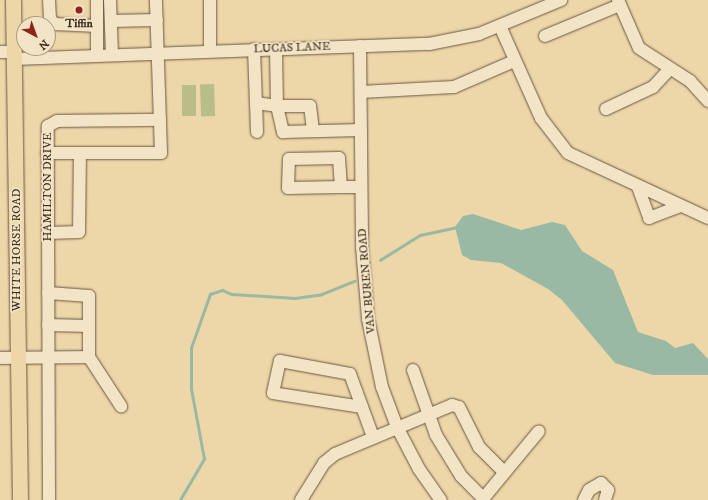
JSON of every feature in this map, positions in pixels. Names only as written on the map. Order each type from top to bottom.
[{"type":"main road","name":"WHITE HORSE ROAD","points":[[13,0],[10,54],[20,500]]},
{"type":"street","points":[[49,0],[50,18],[54,24],[97,26]]},
{"type":"street","points":[[97,0],[97,55]]},
{"type":"street","points":[[110,0],[112,54]]},
{"type":"street","points":[[47,153],[160,153],[156,0]]},
{"type":"street","points":[[210,0],[210,51]]},
{"type":"street","name":"LUCAS LANE","points":[[10,54],[97,55],[360,46],[456,40],[500,26],[561,0]]},
{"type":"street","points":[[545,36],[619,3],[640,48],[669,70],[690,81],[708,101]]},
{"type":"street","points":[[110,21],[157,20]]},
{"type":"street","points":[[500,26],[514,61],[541,118],[559,143],[585,164],[708,218]]},
{"type":"street","name":"VAN BUREN ROAD","points":[[360,46],[361,187],[368,319],[382,387],[397,427],[419,469],[441,500]]},
{"type":"street","points":[[254,49],[257,132]]},
{"type":"street","points":[[276,49],[277,106],[283,132],[361,130]]},
{"type":"street","points":[[361,92],[454,87],[514,61]]},
{"type":"street","points":[[606,109],[653,87],[669,70]]},
{"type":"street","points":[[256,103],[277,106],[310,106],[313,131]]},
{"type":"street","name":"HAMILTON DRIVE","points":[[50,500],[48,358],[48,126],[57,121],[160,120]]},
{"type":"street","points":[[48,233],[79,232],[80,153]]},
{"type":"street","points":[[341,187],[339,158],[290,159],[288,188],[361,187]]},
{"type":"street","points":[[638,187],[650,218],[681,206]]},
{"type":"street","points":[[48,293],[89,296],[89,357],[121,406]]},
{"type":"street","points":[[48,325],[89,326]]},
{"type":"street","points":[[0,358],[89,357]]},
{"type":"street","points":[[362,407],[273,393],[280,361],[350,374],[373,437]]},
{"type":"street","points":[[413,370],[426,415],[449,459],[482,499],[539,431]]},
{"type":"street","points":[[301,500],[324,463],[350,446],[452,405],[459,407],[479,446],[504,472]]},
{"type":"street","points":[[584,500],[592,486],[601,483],[608,490],[605,500]]},
{"type":"green space","points":[[200,84],[214,84],[215,116],[201,116]]},
{"type":"green space","points":[[182,85],[196,85],[196,116],[182,116]]},
{"type":"shaded area","points":[[473,214],[521,230],[552,222],[565,225],[582,251],[613,270],[638,332],[666,341],[675,348],[693,343],[708,359],[708,375],[653,375],[615,363],[562,300],[548,289],[501,263],[471,260],[462,255],[455,227],[463,216]]},
{"type":"waterway","points":[[380,260],[420,235],[457,227]]},
{"type":"waterway","points":[[180,500],[204,459],[191,389],[191,348],[210,294],[222,290],[232,294],[295,298],[322,294],[354,281]]},
{"type":"place","name":"Tiffin","points":[[79,10]]}]
